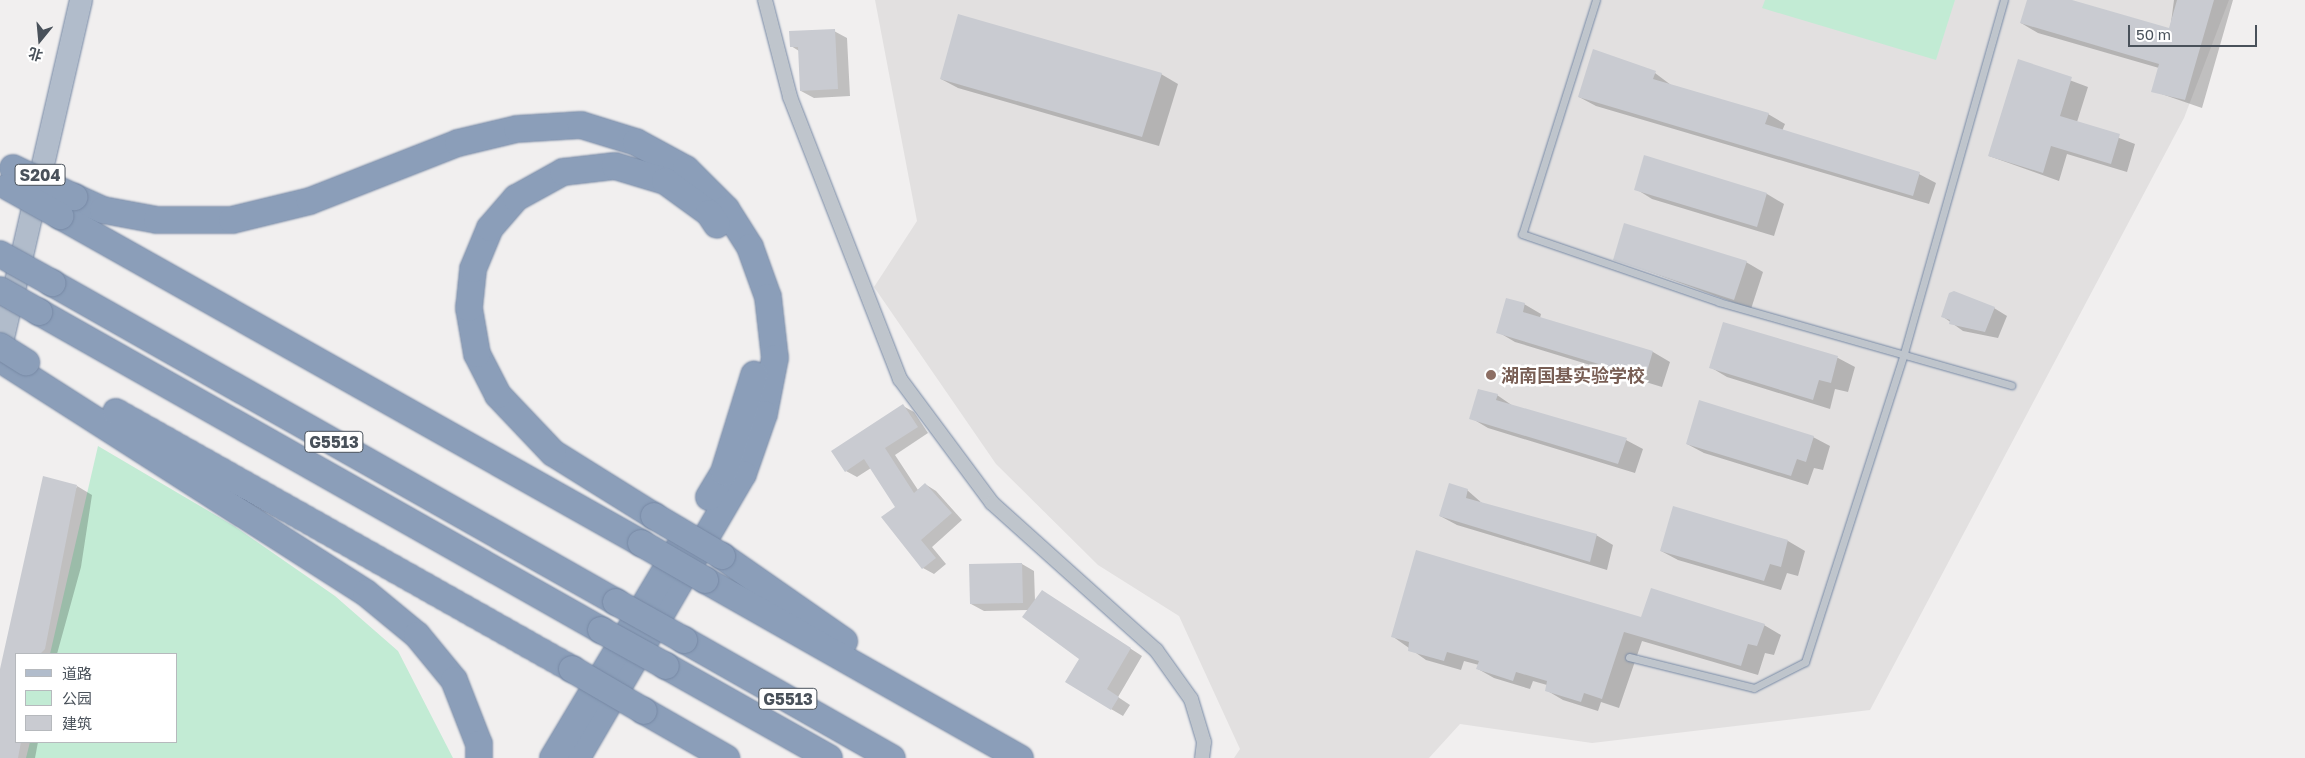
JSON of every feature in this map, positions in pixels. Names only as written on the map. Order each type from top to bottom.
[{"type":"highway","points":[[67,207],[103,210],[156,220],[232,220],[310,201],[458,143],[518,129],[581,125],[636,142],[686,169],[726,209],[750,247],[768,297],[775,358],[764,414],[743,474],[577,758]]},
{"type":"highway","points":[[553,758],[724,472],[747,408],[757,360],[754,302],[735,250],[709,213],[665,181],[614,166],[563,172],[516,198],[490,228],[473,269],[469,308],[477,354],[498,395],[553,453],[654,516],[722,556],[971,730]]},
{"type":"highway","points":[[5,175],[67,207],[704,580],[1020,758]]},
{"type":"highway","name":"G5513","points":[[0,254],[892,758]]},
{"type":"highway","name":"G5513","points":[[0,290],[828,758]]},
{"type":"highway","points":[[0,346],[15,364],[366,593],[417,635],[454,680],[479,744],[479,758]]},
{"type":"highway","points":[[15,364],[572,669],[726,758]]},
{"type":"main road","name":"S204","points":[[0,351],[81,0]]},
{"type":"street","points":[[766,0],[790,97],[900,379],[992,503],[1156,650],[1191,699],[1204,742],[1202,758]]},
{"type":"lane","points":[[1596,0],[1522,234],[1719,302],[2011,385]]},
{"type":"lane","points":[[1630,657],[1754,688],[1805,662],[1904,354],[2004,0]]},
{"type":"shaded area","name":"湖南国基实验学校","points":[[875,0],[2229,0],[2184,118],[1870,710],[1592,743],[1460,724],[1429,758],[1234,758],[1240,749],[1179,616],[1098,565],[996,464],[874,287],[917,221]]},
{"type":"green space","points":[[1765,0],[1955,0],[1936,60],[1762,8]]},
{"type":"green space","points":[[98,446],[234,526],[335,596],[398,651],[453,758],[26,758],[30,743],[178,743],[178,653],[50,653]]},
{"type":"building","points":[[2027,0],[2072,0],[2169,28],[2177,0],[2214,0],[2185,100],[2151,92],[2159,64],[2020,23]]},
{"type":"building","points":[[958,14],[1162,73],[1142,137],[940,79]]},
{"type":"building","points":[[835,29],[838,89],[800,91],[798,47],[790,47],[789,31]]},
{"type":"building","points":[[1593,49],[1656,71],[1653,79],[1769,113],[1765,124],[1920,172],[1913,196],[1578,97]]},
{"type":"building","points":[[2018,59],[2072,77],[2060,116],[2120,134],[2111,164],[2051,146],[2043,173],[1988,156]]},
{"type":"building","points":[[1644,155],[1767,193],[1757,227],[1634,190]]},
{"type":"building","points":[[1624,223],[1747,261],[1734,300],[1613,260]]},
{"type":"building","points":[[1954,291],[1995,307],[1985,332],[1949,324],[1950,320],[1941,317],[1949,293]]},
{"type":"building","points":[[1506,298],[1525,303],[1523,312],[1653,351],[1645,378],[1496,333]]},
{"type":"building","points":[[1723,322],[1838,356],[1831,383],[1819,380],[1813,400],[1709,368]]},
{"type":"building","points":[[1478,389],[1498,394],[1496,400],[1627,438],[1618,464],[1469,419]]},
{"type":"building","points":[[1699,400],[1814,436],[1806,462],[1797,459],[1791,476],[1686,444]]},
{"type":"building","points":[[903,404],[918,427],[885,448],[914,493],[925,483],[952,513],[921,540],[936,558],[922,569],[881,517],[895,507],[864,459],[845,472],[831,451]]},
{"type":"building","points":[[43,476],[77,485],[45,649],[41,653],[15,653],[15,743],[21,743],[18,758],[0,758],[0,669]]},
{"type":"building","points":[[1449,483],[1468,489],[1466,498],[1597,534],[1590,562],[1439,516]]},
{"type":"building","points":[[1673,506],[1788,540],[1781,567],[1770,564],[1764,581],[1660,551]]},
{"type":"building","points":[[1416,550],[1641,617],[1651,588],[1765,624],[1757,646],[1748,644],[1741,666],[1624,632],[1602,699],[1584,693],[1581,702],[1545,691],[1547,681],[1516,672],[1513,681],[1476,669],[1479,661],[1447,652],[1444,661],[1408,651],[1409,642],[1391,637]]},
{"type":"building","points":[[1022,563],[1023,603],[970,604],[969,564]]},
{"type":"building","points":[[1042,590],[1131,648],[1107,689],[1119,697],[1111,710],[1065,682],[1079,659],[1022,617]]},
{"type":"place","name":"湖南国基实验学校","points":[[1491,375]]}]
